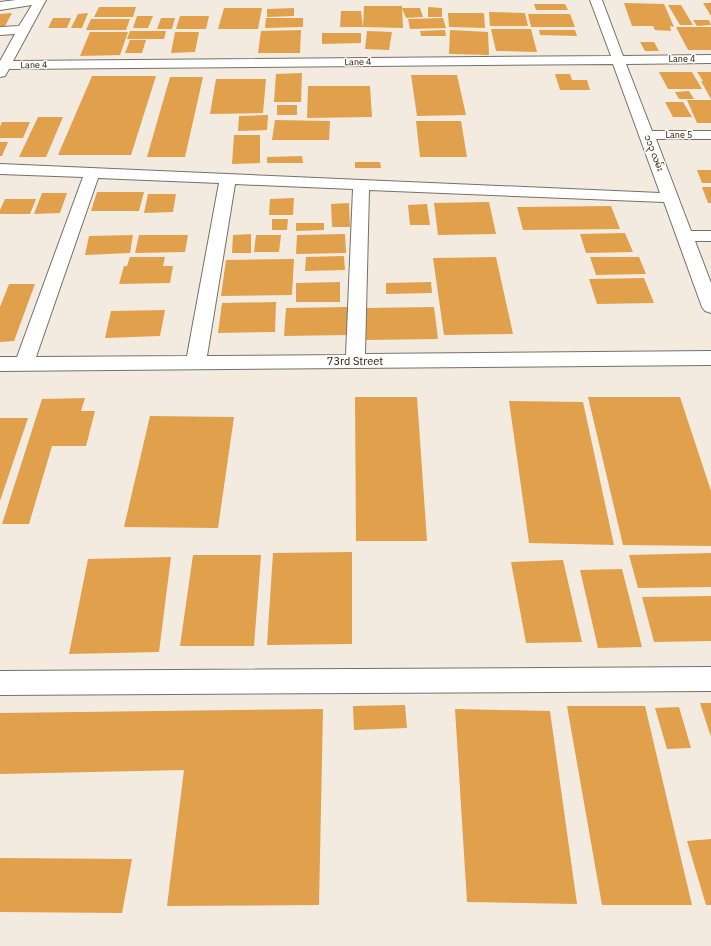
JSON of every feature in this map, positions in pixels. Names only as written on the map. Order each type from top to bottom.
[{"type":"street","points":[[0,6],[39,0]]},
{"type":"street","points":[[2,69],[39,0]]},
{"type":"street","name":"၁၁၃ လမ်း","points":[[596,0],[711,307]]},
{"type":"street","points":[[0,31],[23,30]]},
{"type":"street","name":"Lane 4","points":[[2,69],[618,59],[711,59]]},
{"type":"street","name":"Lane 5","points":[[647,135],[711,135]]},
{"type":"street","points":[[0,169],[671,198]]},
{"type":"street","points":[[24,364],[92,173]]},
{"type":"street","points":[[196,362],[228,179]]},
{"type":"street","points":[[355,361],[361,185]]},
{"type":"street","points":[[685,236],[711,236]]},
{"type":"street","name":"73rd Street","points":[[0,364],[711,358]]},
{"type":"street","points":[[0,683],[711,679]]},
{"type":"building","points":[[624,3],[664,4],[674,27],[670,26],[671,31],[655,30],[653,26],[632,26]]},
{"type":"building","points":[[703,3],[711,3],[711,16]]},
{"type":"building","points":[[534,4],[565,4],[568,10],[536,10]]},
{"type":"building","points":[[668,5],[681,5],[693,25],[680,25]]},
{"type":"building","points":[[364,6],[402,6],[403,28],[363,27]]},
{"type":"building","points":[[99,7],[136,7],[133,17],[94,17]]},
{"type":"building","points":[[428,7],[442,8],[442,17],[428,17]]},
{"type":"building","points":[[224,8],[262,8],[258,29],[218,29]]},
{"type":"building","points":[[294,8],[294,16],[267,17],[267,9]]},
{"type":"building","points":[[402,8],[420,8],[423,17],[406,18]]},
{"type":"building","points":[[341,11],[361,11],[363,27],[340,27]]},
{"type":"building","points":[[489,12],[525,13],[528,26],[490,26]]},
{"type":"building","points":[[12,13],[4,28],[0,28],[0,14]]},
{"type":"building","points":[[88,13],[82,28],[71,28],[78,14]]},
{"type":"building","points":[[448,13],[484,13],[485,28],[449,27]]},
{"type":"building","points":[[528,14],[570,14],[575,27],[531,27]]},
{"type":"building","points":[[137,16],[153,16],[148,28],[133,28]]},
{"type":"building","points":[[180,16],[209,16],[206,29],[176,29]]},
{"type":"building","points":[[53,18],[71,18],[67,28],[48,28]]},
{"type":"building","points":[[161,18],[175,18],[172,29],[157,29]]},
{"type":"building","points":[[266,18],[303,18],[303,27],[265,28]]},
{"type":"building","points":[[443,18],[446,28],[410,29],[408,19]]},
{"type":"building","points":[[91,19],[130,19],[126,30],[86,30]]},
{"type":"building","points":[[693,20],[709,20],[711,25],[697,26]]},
{"type":"building","points":[[676,27],[711,27],[711,50],[688,50]]},
{"type":"building","points":[[491,29],[531,29],[537,52],[496,51]]},
{"type":"building","points":[[301,30],[300,53],[258,53],[261,31]]},
{"type":"building","points":[[445,30],[446,36],[421,36],[420,31]]},
{"type":"building","points":[[450,30],[488,32],[489,55],[449,54]]},
{"type":"building","points":[[539,30],[575,30],[577,36],[540,35]]},
{"type":"building","points":[[130,31],[166,31],[164,39],[127,39]]},
{"type":"building","points":[[367,31],[392,32],[389,50],[365,49]]},
{"type":"building","points":[[90,32],[128,32],[120,55],[80,56]]},
{"type":"building","points":[[175,32],[199,32],[195,52],[171,53]]},
{"type":"building","points":[[322,33],[361,33],[361,43],[322,44]]},
{"type":"building","points":[[130,40],[146,40],[142,53],[125,53]]},
{"type":"building","points":[[640,42],[654,42],[659,51],[645,51]]},
{"type":"building","points":[[659,72],[692,72],[702,89],[668,89]]},
{"type":"building","points":[[697,72],[711,72],[711,99],[701,81],[703,81]]},
{"type":"building","points":[[302,73],[301,102],[274,102],[276,74]]},
{"type":"building","points":[[555,74],[570,74],[572,80],[587,80],[590,90],[560,90]]},
{"type":"building","points":[[411,75],[457,75],[466,115],[417,116]]},
{"type":"building","points":[[92,76],[156,76],[131,155],[58,155]]},
{"type":"building","points":[[170,77],[203,77],[185,157],[147,157]]},
{"type":"building","points":[[216,79],[266,79],[263,113],[210,114]]},
{"type":"building","points":[[308,86],[370,86],[372,117],[307,118]]},
{"type":"building","points":[[689,91],[694,99],[679,99],[675,92]]},
{"type":"building","points":[[687,100],[711,100],[711,123],[697,123]]},
{"type":"building","points":[[665,102],[683,102],[692,117],[673,117]]},
{"type":"building","points":[[277,105],[297,105],[297,115],[277,115]]},
{"type":"building","points":[[268,115],[267,130],[238,131],[239,116]]},
{"type":"building","points":[[38,117],[63,117],[46,157],[19,157]]},
{"type":"building","points":[[275,120],[330,121],[329,140],[272,140]]},
{"type":"building","points":[[416,121],[461,121],[467,157],[420,157]]},
{"type":"building","points":[[2,122],[30,122],[23,138],[0,138],[0,127]]},
{"type":"building","points":[[234,135],[260,135],[260,163],[232,164]]},
{"type":"building","points":[[0,142],[8,142],[2,156],[0,156]]},
{"type":"building","points":[[302,156],[303,163],[267,163],[267,157]]},
{"type":"building","points":[[355,162],[380,162],[381,168],[355,168]]},
{"type":"building","points":[[697,170],[711,170],[711,183],[702,183]]},
{"type":"building","points":[[702,187],[711,187],[711,203],[708,203]]},
{"type":"building","points":[[97,192],[144,192],[139,211],[91,211]]},
{"type":"building","points":[[42,193],[67,193],[60,213],[34,214]]},
{"type":"building","points":[[148,194],[176,194],[173,212],[144,213]]},
{"type":"building","points":[[294,198],[293,215],[269,215],[270,199]]},
{"type":"building","points":[[5,199],[36,199],[30,214],[0,214],[0,210]]},
{"type":"building","points":[[489,202],[496,234],[438,235],[434,203]]},
{"type":"building","points":[[349,203],[350,227],[332,227],[331,204]]},
{"type":"building","points":[[427,204],[430,225],[410,225],[408,205]]},
{"type":"building","points":[[611,206],[620,229],[523,230],[517,207]]},
{"type":"building","points":[[272,219],[288,219],[287,230],[272,230]]},
{"type":"building","points":[[296,223],[324,223],[324,230],[296,231]]},
{"type":"building","points":[[625,233],[633,252],[586,253],[580,234]]},
{"type":"building","points":[[251,234],[251,253],[232,253],[233,235]]},
{"type":"building","points":[[345,234],[346,253],[296,254],[297,235]]},
{"type":"building","points":[[133,235],[130,253],[85,255],[89,236]]},
{"type":"building","points":[[139,235],[188,235],[185,252],[135,253]]},
{"type":"building","points":[[256,235],[281,235],[279,252],[254,252]]},
{"type":"building","points":[[344,256],[345,270],[305,271],[306,257]]},
{"type":"building","points":[[130,257],[165,257],[163,266],[173,266],[170,283],[119,284],[124,266],[127,266]]},
{"type":"building","points":[[496,257],[513,334],[444,335],[433,258]]},
{"type":"building","points":[[590,257],[639,257],[646,274],[596,275]]},
{"type":"building","points":[[294,259],[292,295],[221,296],[226,260]]},
{"type":"building","points":[[644,278],[654,303],[597,304],[589,279]]},
{"type":"building","points":[[340,282],[340,302],[296,302],[296,283]]},
{"type":"building","points":[[431,282],[432,293],[386,294],[386,283]]},
{"type":"building","points":[[9,284],[35,284],[14,341],[0,342],[0,307]]},
{"type":"building","points":[[276,302],[275,332],[218,333],[222,303]]},
{"type":"building","points":[[347,307],[347,335],[284,336],[286,308]]},
{"type":"building","points":[[434,307],[438,339],[366,340],[365,308]]},
{"type":"building","points":[[165,310],[160,336],[105,338],[111,311]]},
{"type":"building","points":[[355,397],[417,397],[427,541],[356,541]]},
{"type":"building","points":[[588,397],[680,397],[711,491],[711,546],[623,545]]},
{"type":"building","points":[[85,398],[81,411],[95,411],[86,446],[52,446],[29,524],[2,524],[42,399]]},
{"type":"building","points":[[509,401],[583,402],[614,545],[529,543]]},
{"type":"building","points":[[150,416],[234,417],[218,528],[124,527]]},
{"type":"building","points":[[0,418],[28,418],[0,501]]},
{"type":"building","points":[[352,552],[352,644],[267,645],[273,553]]},
{"type":"building","points":[[711,553],[711,587],[638,588],[629,555]]},
{"type":"building","points":[[193,555],[261,555],[254,646],[180,646]]},
{"type":"building","points":[[171,557],[159,652],[69,654],[88,559]]},
{"type":"building","points":[[563,560],[582,642],[526,643],[511,562]]},
{"type":"building","points":[[622,569],[642,647],[598,648],[580,570]]},
{"type":"building","points":[[711,596],[711,641],[654,642],[642,597]]},
{"type":"building","points":[[700,703],[711,703],[711,737]]},
{"type":"building","points":[[405,705],[407,728],[354,730],[353,706]]},
{"type":"building","points":[[567,706],[645,706],[692,905],[602,905]]},
{"type":"building","points":[[679,707],[691,748],[667,749],[655,708]]},
{"type":"building","points":[[323,709],[319,905],[167,906],[184,770],[0,774],[0,713]]},
{"type":"building","points":[[455,709],[550,711],[577,904],[467,902]]},
{"type":"building","points":[[711,839],[711,905],[706,905],[687,841]]},
{"type":"building","points":[[0,858],[132,859],[122,913],[0,912]]}]
